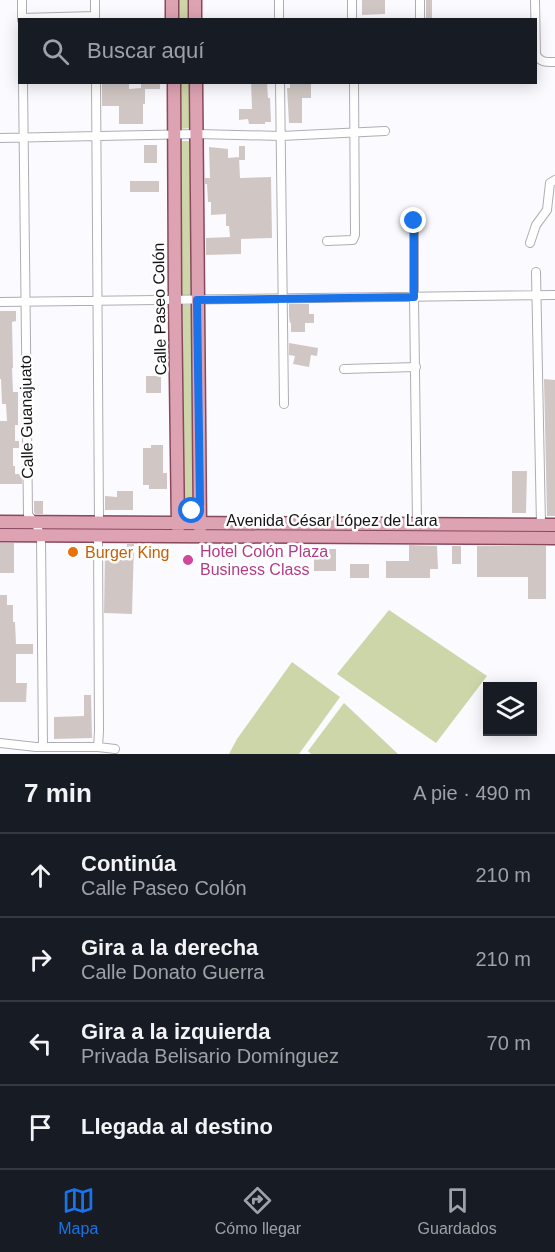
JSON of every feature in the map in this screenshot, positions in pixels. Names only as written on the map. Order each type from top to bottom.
[{"type":"main road","points":[[172,0],[172,18]]},
{"type":"main road","points":[[195,0],[195,18]]},
{"type":"main road","name":"Calle Paseo Colón","points":[[174,84],[178,529]]},
{"type":"main road","points":[[196,84],[200,536]]},
{"type":"main road","points":[[178,501],[186,512],[195,511],[200,505]]},
{"type":"main road","name":"Avenida César López de Lara","points":[[0,522],[99,523],[178,529],[200,536],[555,538]]},
{"type":"main road","name":"Avenida César López de Lara","points":[[0,535],[98,536],[178,529],[200,523],[555,525]]},
{"type":"street","points":[[22,0],[22,18]]},
{"type":"street","points":[[95,0],[95,18]]},
{"type":"street","points":[[279,0],[279,18]]},
{"type":"street","points":[[352,0],[352,18]]},
{"type":"street","points":[[420,0],[420,18]]},
{"type":"street","points":[[535,0],[535,18]]},
{"type":"street","points":[[537,57],[545,62],[555,62]]},
{"type":"street","name":"Calle Guanajuato","points":[[23,84],[28,515],[35,522],[41,536],[39,749]]},
{"type":"street","points":[[96,84],[99,523]]},
{"type":"street","points":[[280,84],[284,404]]},
{"type":"street","points":[[327,241],[353,240],[355,235],[354,84]]},
{"type":"street","points":[[0,138],[175,134],[281,135],[385,131]]},
{"type":"street","points":[[530,243],[536,225],[547,210],[550,183],[555,180]]},
{"type":"street","points":[[414,221],[417,524]]},
{"type":"street","points":[[536,272],[541,525]]},
{"type":"street","points":[[0,302],[555,295]]},
{"type":"street","points":[[344,369],[416,367]]},
{"type":"street","points":[[98,536],[98,747]]},
{"type":"street","points":[[0,743],[39,749],[98,747],[115,749]]},
{"type":"green space","points":[[175,0],[190,0],[191,18],[176,18]]},
{"type":"green space","points":[[177,84],[192,84],[193,128],[178,129]]},
{"type":"green space","points":[[179,141],[193,141],[196,297],[178,298]]},
{"type":"green space","points":[[178,305],[196,305],[194,507],[184,508],[180,495]]},
{"type":"green space","points":[[389,610],[487,676],[436,743],[337,674]]},
{"type":"green space","points":[[292,662],[340,697],[299,754],[229,754],[237,739]]},
{"type":"green space","points":[[344,703],[398,754],[311,754],[308,751]]},
{"type":"building","points":[[362,0],[385,0],[385,14],[362,15]]},
{"type":"building","points":[[426,0],[432,0],[432,18],[426,18]]},
{"type":"building","points":[[102,84],[129,84],[129,89],[141,88],[141,84],[160,84],[160,89],[145,89],[143,124],[119,124],[119,106],[102,106]]},
{"type":"building","points":[[251,84],[267,84],[271,122],[249,124],[248,119],[239,120],[239,109],[252,109]]},
{"type":"building","points":[[290,84],[311,84],[311,98],[302,98],[302,123],[289,123],[287,88],[290,88]]},
{"type":"building","points":[[144,145],[157,145],[157,163],[144,163]]},
{"type":"building","points":[[239,146],[245,146],[245,160],[239,160]]},
{"type":"building","points":[[209,147],[228,149],[228,158],[239,157],[240,178],[271,177],[272,238],[241,239],[241,254],[206,255],[206,238],[230,237],[229,226],[226,226],[226,214],[211,215],[211,202],[208,202],[207,184],[205,184],[205,178],[210,178]]},
{"type":"building","points":[[130,181],[159,181],[159,192],[130,192]]},
{"type":"building","points":[[289,304],[309,304],[309,314],[314,314],[314,323],[305,323],[305,332],[291,332]]},
{"type":"building","points":[[0,311],[16,311],[16,321],[12,322],[12,368],[13,392],[18,392],[18,425],[15,425],[15,441],[19,441],[19,448],[13,448],[13,466],[15,466],[15,474],[22,474],[22,484],[0,484],[0,421],[7,421],[6,404],[2,404],[0,379]]},
{"type":"building","points":[[289,343],[318,348],[317,356],[311,355],[309,367],[293,364],[295,356],[289,355]]},
{"type":"building","points":[[146,376],[161,376],[161,393],[146,393]]},
{"type":"building","points":[[544,379],[555,380],[555,516],[547,516]]},
{"type":"building","points":[[151,445],[163,445],[163,473],[167,473],[167,489],[149,489],[149,485],[143,485],[143,448],[151,448]]},
{"type":"building","points":[[512,471],[527,471],[526,513],[512,513]]},
{"type":"building","points":[[117,491],[133,491],[133,510],[105,510],[105,496],[117,497]]},
{"type":"building","points":[[34,501],[43,501],[43,514],[35,514]]},
{"type":"building","points":[[0,543],[14,543],[14,573],[0,573]]},
{"type":"building","points":[[127,544],[134,544],[132,614],[104,613],[105,551],[127,552]]},
{"type":"building","points":[[409,545],[437,546],[438,569],[430,569],[430,578],[386,578],[386,561],[409,561]]},
{"type":"building","points":[[452,546],[461,546],[461,564],[452,564]]},
{"type":"building","points":[[477,546],[546,546],[546,599],[528,599],[528,577],[477,577]]},
{"type":"building","points":[[314,549],[336,549],[336,571],[314,571]]},
{"type":"building","points":[[350,564],[369,564],[369,578],[350,578]]},
{"type":"building","points":[[0,595],[7,595],[7,605],[13,605],[16,644],[33,644],[33,654],[16,654],[16,683],[27,683],[26,702],[0,702]]},
{"type":"building","points":[[84,695],[91,695],[92,738],[54,739],[54,717],[84,716]]},
{"type":"place","name":"Burger King","points":[[73,552]]},
{"type":"place","name":"Hotel Colón Plaza Business Class","points":[[188,560]]},
{"type":"route","points":[[192,511],[200,505],[197,300],[414,297],[414,221]]}]
